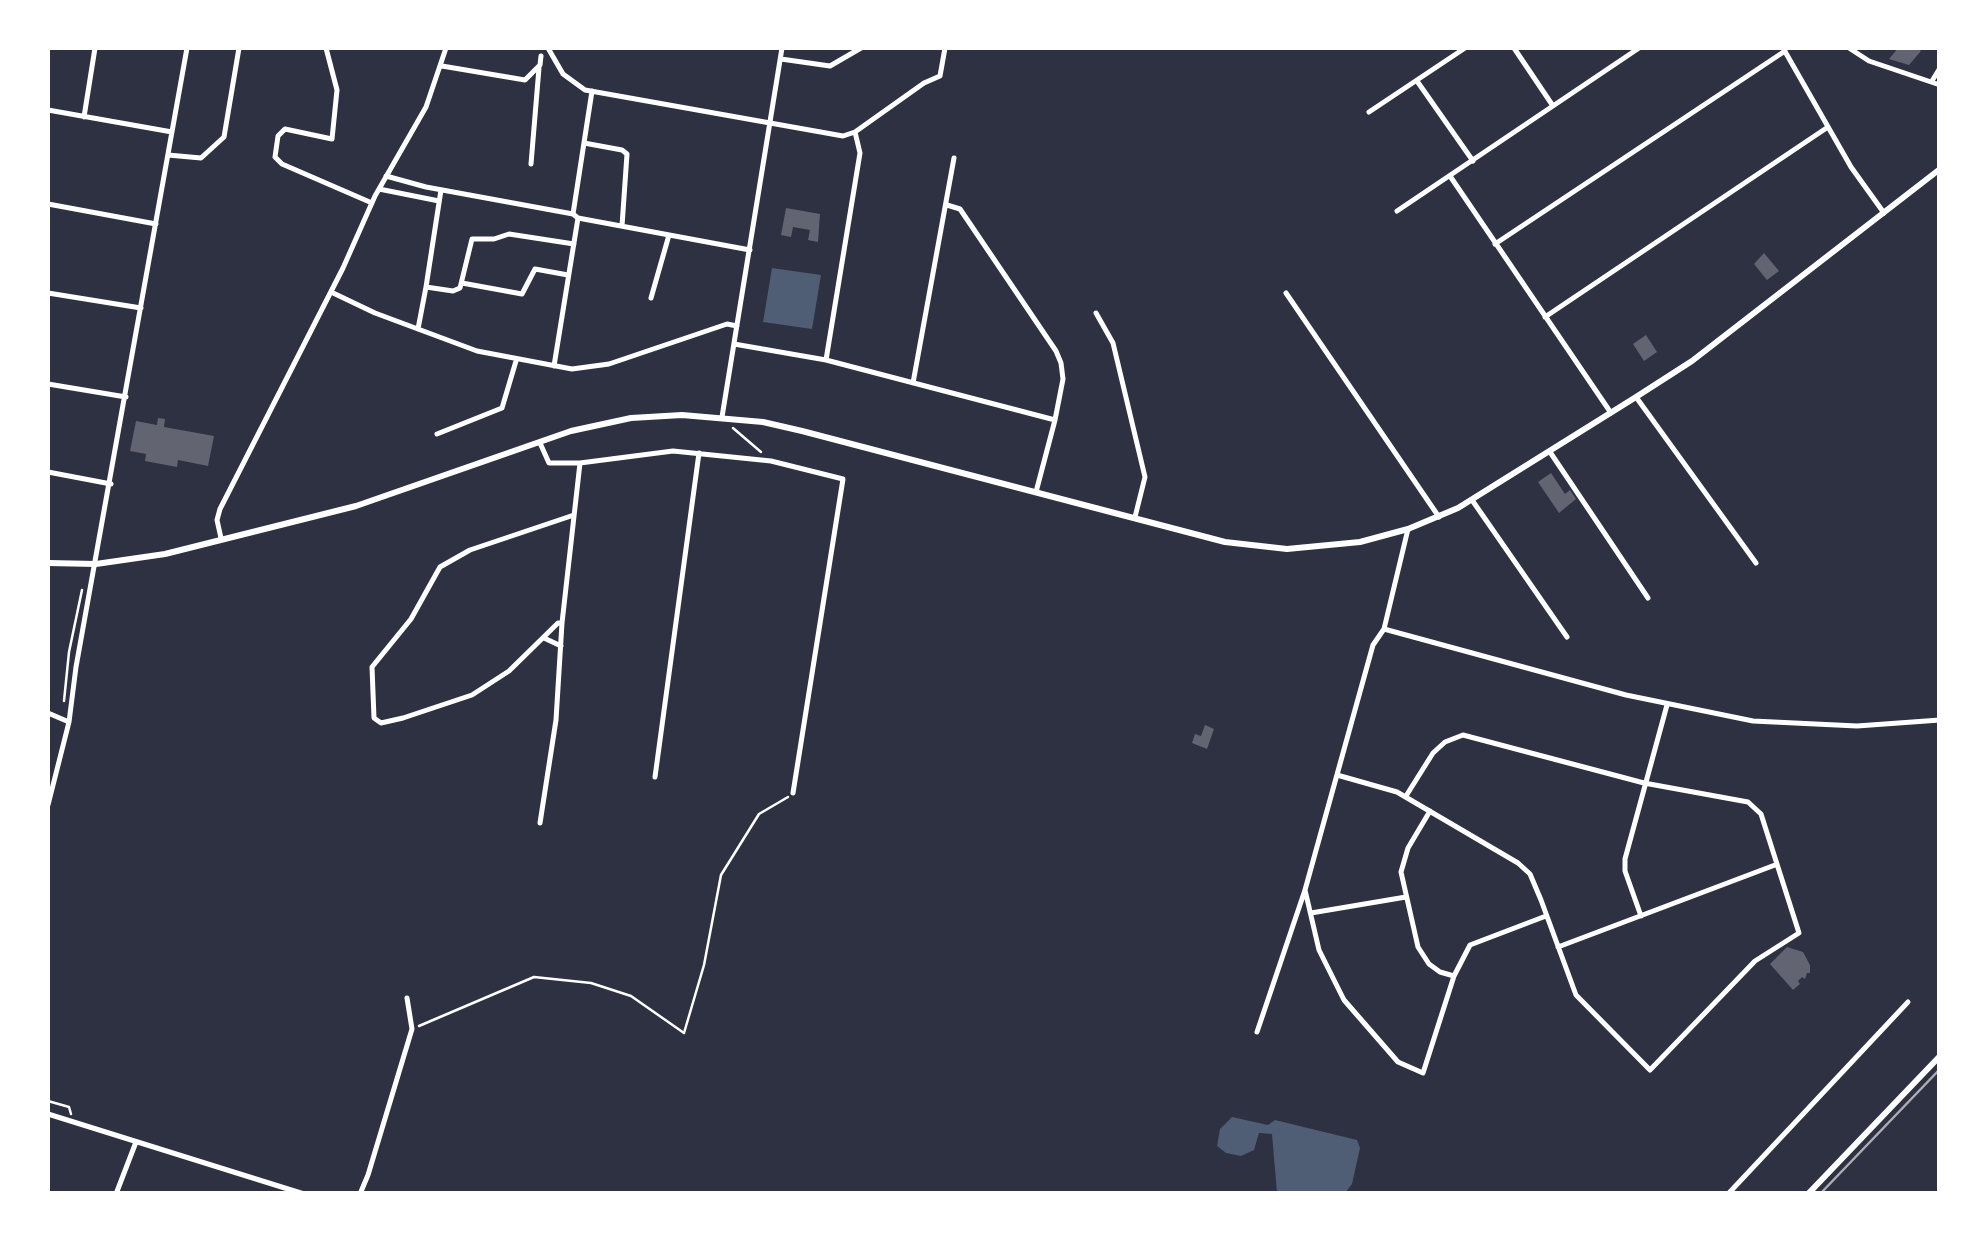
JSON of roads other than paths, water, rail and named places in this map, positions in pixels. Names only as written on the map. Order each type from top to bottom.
[{"type":"street","points":[[84,117],[95,48]]},
{"type":"street","points":[[48,805],[69,722],[187,48]]},
{"type":"street","points":[[168,155],[201,158],[224,137],[239,48]]},
{"type":"street","points":[[326,48],[338,90],[332,139],[286,129],[278,136],[276,157],[282,164],[372,204]]},
{"type":"street","points":[[221,538],[220,509],[379,189],[426,107],[446,48]]},
{"type":"street","points":[[548,48],[568,78],[592,92],[843,136],[940,76],[945,48]]},
{"type":"street","points":[[722,417],[782,48]]},
{"type":"street","points":[[780,59],[830,66],[861,48]]},
{"type":"street","points":[[1370,112],[1465,48]]},
{"type":"street","points":[[1514,48],[1553,106]]},
{"type":"street","points":[[1397,211],[1639,48]]},
{"type":"street","points":[[1849,48],[1869,61],[1940,86]]},
{"type":"street","points":[[1495,244],[1784,49],[1828,127],[1884,213]]},
{"type":"street","points":[[531,164],[541,56]]},
{"type":"street","points":[[442,66],[525,80],[540,65]]},
{"type":"street","points":[[1932,81],[1940,68]]},
{"type":"street","points":[[1418,81],[1472,161]]},
{"type":"street","points":[[554,366],[574,244],[592,92]]},
{"type":"street","points":[[48,110],[172,132]]},
{"type":"street","points":[[1545,317],[1828,127]]},
{"type":"street","points":[[826,360],[860,152],[855,132]]},
{"type":"street","points":[[584,143],[627,154],[622,226]]},
{"type":"street","points":[[913,383],[954,158]]},
{"type":"street","points":[[48,562],[96,564],[166,554],[365,503],[538,440],[645,417],[722,417],[802,432],[1225,542],[1286,549],[1360,542],[1408,529],[1472,500],[1636,398],[1692,360],[1940,169]]},
{"type":"street","points":[[386,176],[750,250]]},
{"type":"street","points":[[1450,176],[1611,413]]},
{"type":"street","points":[[379,189],[438,201]]},
{"type":"street","points":[[418,330],[441,190]]},
{"type":"street","points":[[48,204],[156,224]]},
{"type":"street","points":[[947,205],[960,209],[1056,350],[1063,379],[1036,492]]},
{"type":"street","points":[[426,287],[453,291],[462,284],[472,239],[509,234],[574,244]]},
{"type":"street","points":[[652,298],[669,235]]},
{"type":"street","points":[[462,284],[522,294],[534,270],[569,276]]},
{"type":"street","points":[[331,292],[477,351],[554,366],[590,368],[727,324],[737,326]]},
{"type":"street","points":[[48,293],[141,308]]},
{"type":"street","points":[[1286,293],[1439,517]]},
{"type":"street","points":[[1096,312],[1113,343],[1145,477],[1134,520]]},
{"type":"street","points":[[734,344],[826,360],[1055,420]]},
{"type":"street","points":[[436,434],[502,408],[516,360]]},
{"type":"street","points":[[48,384],[126,397]]},
{"type":"street","points":[[1636,398],[1756,562]]},
{"type":"street","points":[[538,440],[549,463],[674,451],[774,462],[843,479],[794,793]]},
{"type":"street","points":[[1550,452],[1648,598]]},
{"type":"street","points":[[655,776],[699,453]]},
{"type":"street","points":[[540,823],[556,720],[580,463]]},
{"type":"street","points":[[48,472],[111,484]]},
{"type":"street","points":[[1472,500],[1567,637]]},
{"type":"street","points":[[562,624],[558,623],[507,673],[472,695],[408,717],[381,722],[374,718],[372,669],[411,618],[440,567],[470,550],[574,516]]},
{"type":"street","points":[[1257,1032],[1304,890],[1374,645],[1384,629],[1408,529]]},
{"type":"street","points":[[1384,629],[1666,705],[1753,721],[1812,725],[1940,720]]},
{"type":"street","points":[[544,638],[561,646]]},
{"type":"street","points":[[1640,916],[1625,871],[1625,859],[1666,705]]},
{"type":"street","points":[[48,713],[69,722]]},
{"type":"street","points":[[1337,775],[1406,796],[1530,874],[1576,996],[1650,1070],[1755,961],[1799,934],[1760,814],[1748,802],[1644,783],[1463,735],[1432,753],[1406,796]]},
{"type":"street","points":[[1430,811],[1402,863],[1406,897],[1418,946],[1429,964],[1454,976]]},
{"type":"street","points":[[1558,947],[1776,865]]},
{"type":"street","points":[[1304,890],[1318,950],[1344,1000],[1398,1062],[1423,1073],[1454,976],[1470,946],[1546,916]]},
{"type":"street","points":[[1310,912],[1406,897]]},
{"type":"street","points":[[360,1194],[412,1028],[408,998]]},
{"type":"street","points":[[1728,1194],[1908,1002]]},
{"type":"street","points":[[1808,1194],[1940,1056]]},
{"type":"street","points":[[48,1114],[304,1194]]},
{"type":"street","points":[[116,1194],[136,1142]]},
{"type":"water","points":[[772,268],[821,275],[812,329],[763,322]]},
{"type":"water","points":[[1232,1117],[1268,1125],[1275,1120],[1357,1140],[1360,1148],[1352,1184],[1345,1193],[1277,1193],[1272,1134],[1259,1133],[1254,1150],[1241,1156],[1217,1146],[1220,1129]]},
{"type":"tram line","points":[[1820,1194],[1940,1069]]}]
